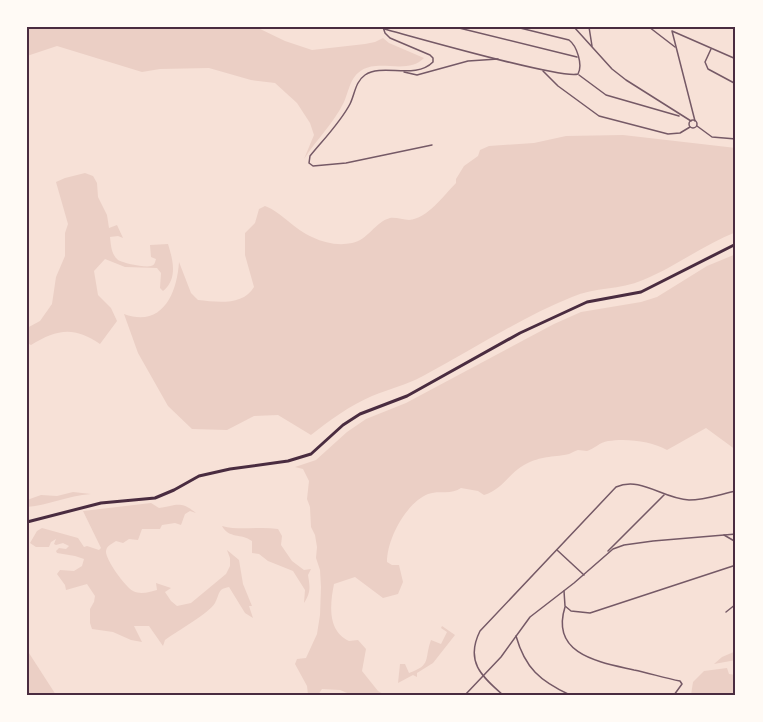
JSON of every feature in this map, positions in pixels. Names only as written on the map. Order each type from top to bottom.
[{"type":"main road","points":[[27,522],[101,503],[155,498],[199,476],[288,461],[311,454],[343,425],[360,414],[407,396],[520,333],[587,302],[641,292],[736,244]]},
{"type":"street","points":[[455,27],[578,57]]},
{"type":"street","points":[[383,28],[542,70],[573,76],[581,70],[576,47],[569,40],[516,27]]},
{"type":"street","points":[[574,27],[612,69],[626,80],[681,116],[695,121]]},
{"type":"street","points":[[589,27],[592,47]]},
{"type":"street","points":[[649,27],[676,47]]},
{"type":"street","points":[[671,27],[697,126],[712,137],[736,139]]},
{"type":"street","points":[[383,28],[390,38],[427,53],[433,58],[433,62],[428,66],[403,72]]},
{"type":"street","points":[[672,32],[736,59]]},
{"type":"street","points":[[712,48],[705,62],[708,69],[736,84]]},
{"type":"street","points":[[432,145],[346,163],[313,166],[309,163],[310,156],[351,103],[354,91],[362,78],[373,72],[403,72],[417,75],[468,61],[499,59]]},
{"type":"street","points":[[542,70],[587,108],[606,118],[668,134],[680,133],[697,126]]},
{"type":"street","points":[[578,74],[606,95],[681,116]]},
{"type":"street","points":[[690,127],[691,121]]},
{"type":"street","points":[[503,695],[483,676],[475,659],[475,645],[480,631],[616,487],[634,483],[681,499],[698,499],[736,491]]},
{"type":"street","points":[[465,695],[501,657],[523,625],[538,610],[584,575],[665,494]]},
{"type":"street","points":[[606,554],[624,545],[736,534]]},
{"type":"street","points":[[723,535],[736,543]]},
{"type":"street","points":[[557,549],[584,575]]},
{"type":"street","points":[[566,606],[571,611],[595,612],[736,565]]},
{"type":"street","points":[[564,590],[566,606],[562,626],[568,642],[574,648],[598,662],[680,681],[682,686],[674,695]]},
{"type":"street","points":[[726,612],[736,604]]},
{"type":"street","points":[[516,635],[522,656],[529,667],[541,678],[570,695]]},
{"type":"shaded area","points":[[27,27],[256,27],[285,41],[312,50],[365,44],[383,38],[389,43],[424,58],[410,66],[369,67],[358,73],[352,80],[340,110],[304,159],[314,135],[310,123],[297,103],[275,83],[251,80],[209,68],[160,69],[142,72],[57,46],[27,56]]},
{"type":"shaded area","points":[[623,135],[736,148],[736,232],[643,280],[581,294],[553,305],[423,376],[355,404],[311,435],[278,415],[254,416],[227,430],[192,429],[168,406],[138,353],[124,314],[137,317],[158,312],[171,296],[179,262],[191,293],[198,300],[229,301],[249,293],[254,287],[245,255],[245,233],[255,223],[259,209],[265,206],[318,240],[335,244],[352,243],[363,238],[385,220],[390,218],[416,219],[429,211],[456,183],[464,166],[478,156],[480,150],[489,146],[534,143],[566,136]]},
{"type":"shaded area","points":[[85,173],[93,176],[97,183],[98,197],[107,215],[109,228],[117,225],[123,238],[110,237],[116,258],[129,264],[151,266],[156,259],[151,257],[150,245],[168,244],[173,263],[171,281],[163,291],[160,288],[161,273],[157,268],[125,267],[105,259],[94,271],[98,295],[111,308],[117,321],[100,344],[82,334],[66,332],[57,333],[31,345],[27,343],[27,328],[40,321],[52,304],[56,277],[65,256],[65,233],[68,224],[56,182]]},
{"type":"shaded area","points":[[736,254],[736,450],[706,428],[667,450],[639,441],[608,441],[587,451],[578,450],[569,454],[542,458],[524,465],[496,489],[484,495],[478,491],[461,488],[428,494],[405,513],[390,543],[387,562],[399,565],[403,582],[398,594],[383,598],[355,577],[334,584],[331,608],[337,631],[349,641],[358,640],[366,649],[362,671],[378,691],[385,695],[352,695],[340,690],[322,689],[318,695],[308,695],[307,686],[295,664],[297,659],[306,658],[317,634],[321,587],[320,570],[316,558],[317,547],[307,499],[309,481],[303,469],[295,467],[316,460],[347,432],[366,419],[406,403],[554,324],[581,312],[641,302],[657,297],[707,266]]},
{"type":"shaded area","points":[[73,492],[91,494],[27,507],[27,500],[41,495],[57,496]]},
{"type":"shaded area","points":[[151,503],[159,508],[182,505],[196,513],[190,511],[185,514],[181,525],[175,523],[162,525],[160,529],[142,529],[138,540],[129,539],[123,543],[116,541],[109,546],[106,551],[109,560],[125,584],[133,591],[142,593],[157,590],[156,583],[171,588],[165,592],[177,606],[191,603],[226,574],[230,566],[227,550],[239,560],[243,584],[252,606],[249,606],[253,618],[245,613],[229,587],[221,591],[215,603],[199,617],[165,640],[163,646],[149,626],[134,626],[142,642],[113,632],[92,629],[90,609],[95,596],[87,584],[66,590],[57,574],[60,570],[74,571],[82,566],[84,559],[57,553],[59,548],[66,549],[69,546],[63,543],[54,544],[56,539],[49,547],[36,547],[30,543],[37,531],[42,528],[78,538],[84,547],[99,550],[101,548],[83,511]]},
{"type":"shaded area","points":[[222,526],[278,529],[282,536],[281,545],[292,561],[304,570],[311,569],[308,575],[309,592],[304,603],[305,590],[293,571],[268,561],[259,554],[252,553],[252,541],[228,533]]},
{"type":"shaded area","points":[[442,626],[455,635],[433,663],[417,673],[417,677],[413,675],[398,683],[400,664],[405,664],[409,673],[416,670],[426,661],[431,640],[441,644],[447,632],[441,628]]},
{"type":"shaded area","points":[[27,650],[56,695],[27,695]]},
{"type":"shaded area","points":[[736,651],[736,660],[714,664],[722,657]]},
{"type":"shaded area","points":[[727,668],[729,674],[736,675],[736,695],[691,695],[693,682],[704,671]]}]
